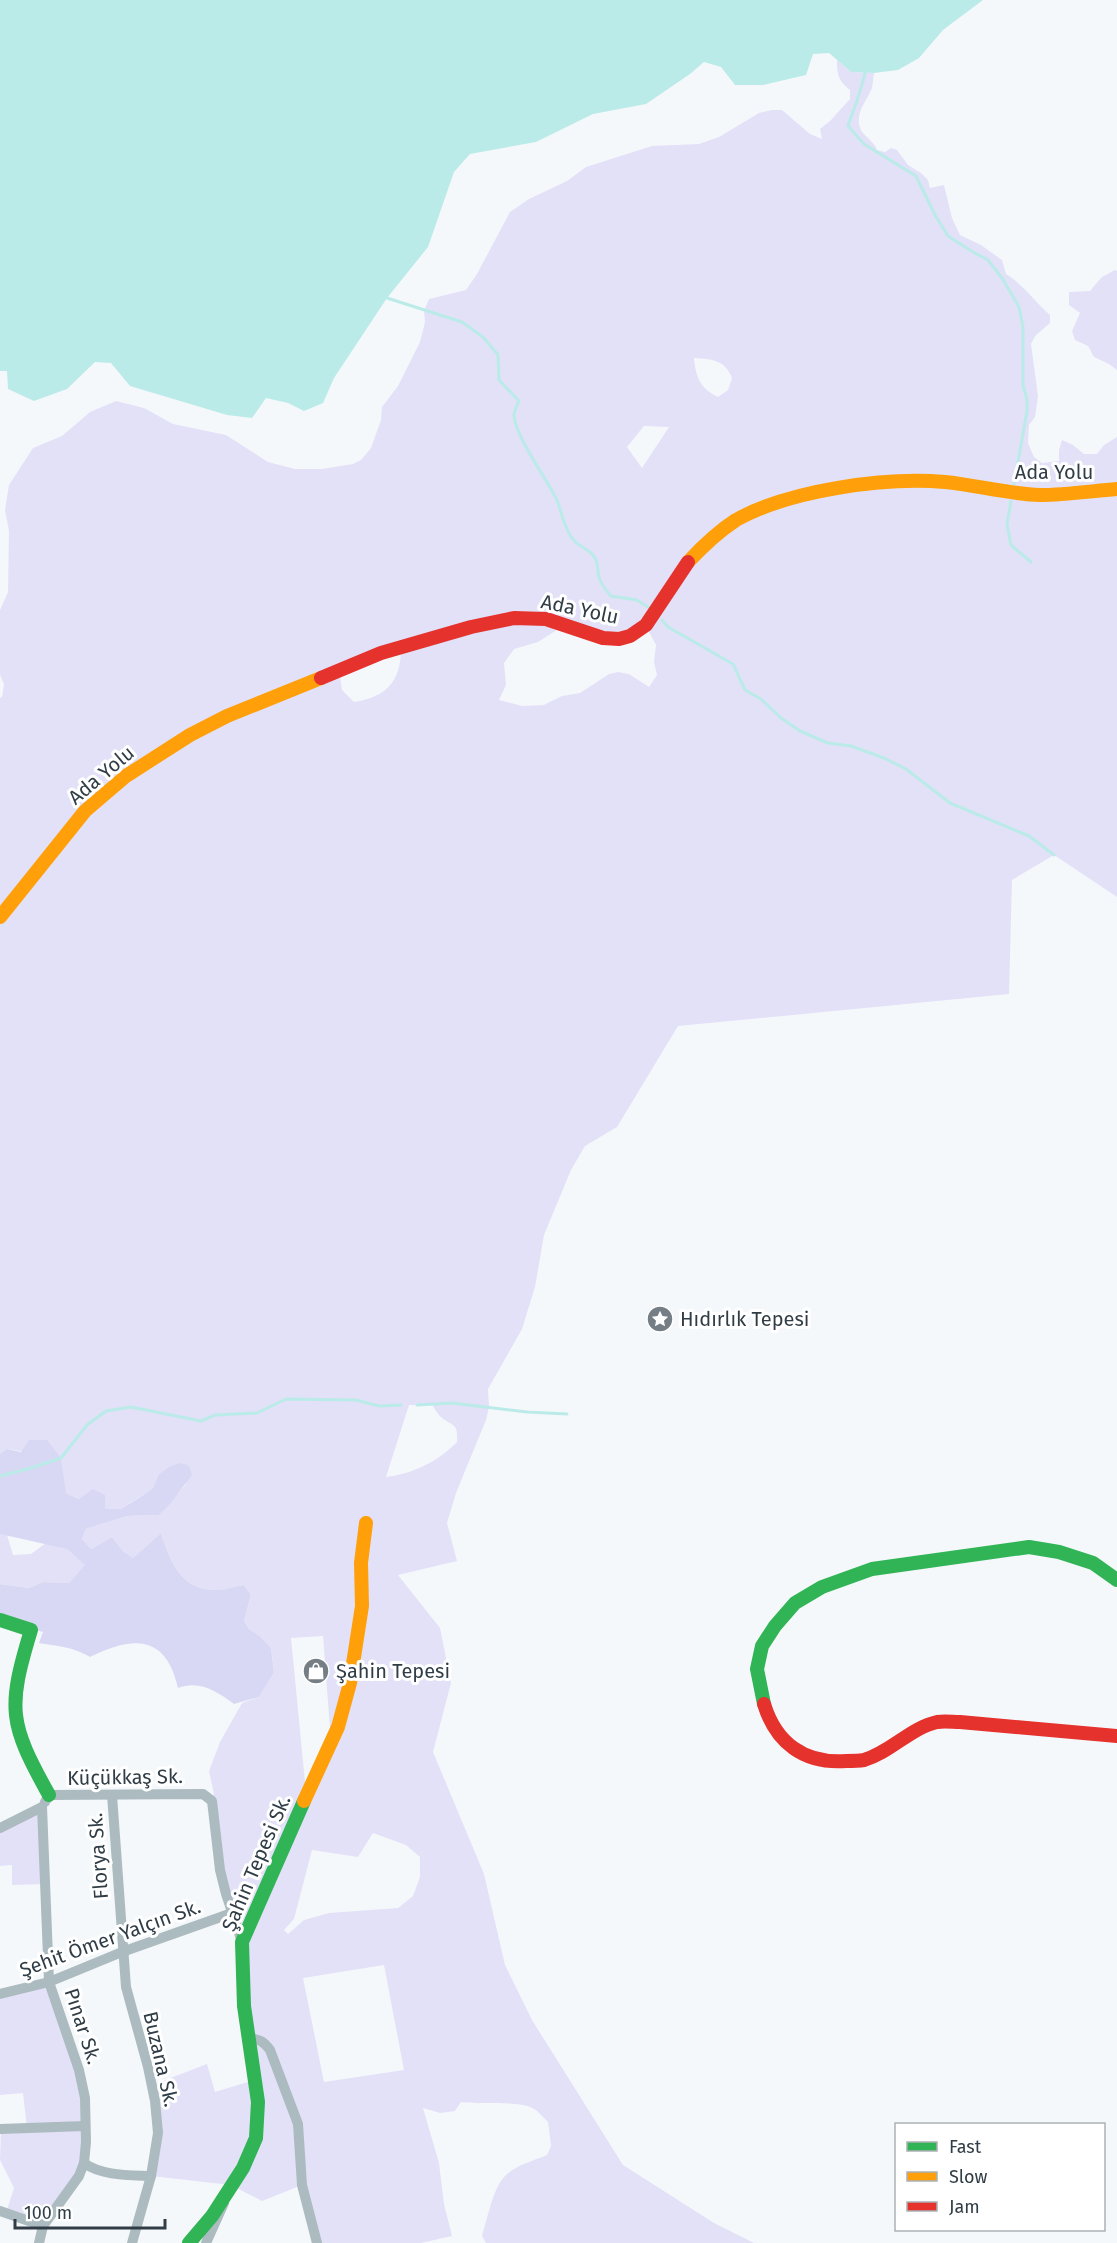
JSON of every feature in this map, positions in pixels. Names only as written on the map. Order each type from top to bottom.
[{"type":"street","name":"Ada Yolu","points":[[0,917],[85,811],[126,776],[182,740],[227,716],[381,653],[471,627],[514,618],[546,619],[603,638],[619,639],[630,636],[646,625],[689,561],[721,531],[737,520],[771,505],[819,492],[869,483],[907,480],[946,482],[1039,495],[1117,489]]},
{"type":"street","name":"Şahin Tepesi Sk.","points":[[189,2243],[227,2191],[252,2150],[256,2136],[259,2116],[258,2102],[244,2006],[242,1942],[316,1770],[338,1727],[350,1683],[362,1606],[361,1563],[366,1523]]},
{"type":"street","points":[[1117,1580],[1093,1563],[1059,1552],[1029,1547],[872,1569],[822,1587],[795,1603],[775,1626],[762,1646],[757,1669],[760,1690],[768,1716],[791,1748],[804,1756],[832,1762],[863,1760],[892,1747],[918,1729],[938,1722],[1117,1736]]},
{"type":"street","points":[[0,1620],[31,1630],[17,1676],[15,1718],[45,1801],[0,1828]]},
{"type":"street","name":"Küçükkaş Sk.","points":[[45,1801],[112,1795],[203,1794],[212,1802],[220,1870],[231,1913],[242,1942]]},
{"type":"street","name":"Florya Sk.","points":[[112,1795],[122,1952]]},
{"type":"street","name":"Pınar Sk.","points":[[39,2243],[43,2226],[79,2176],[84,2163],[85,2126],[85,2098],[79,2070],[49,1982],[45,1801]]},
{"type":"street","name":"Şehit Ömer Yalçın Sk.","points":[[0,1994],[49,1982],[122,1952],[231,1913]]},
{"type":"street","name":"Buzana Sk.","points":[[122,1952],[126,1987],[155,2101],[158,2133],[151,2176],[132,2243]]},
{"type":"street","points":[[249,2038],[257,2038],[264,2042],[270,2050],[298,2124],[302,2185],[317,2243]]},
{"type":"street","points":[[0,2129],[85,2126]]},
{"type":"street","points":[[84,2163],[91,2168],[108,2172],[151,2176]]},
{"type":"street","points":[[206,2243],[222,2212],[227,2191]]},
{"type":"street","points":[[0,2211],[43,2226]]},
{"type":"shaded area","points":[[0,0],[983,0],[943,30],[919,58],[898,70],[874,73],[851,72],[829,53],[813,54],[806,75],[763,85],[735,85],[721,67],[704,62],[646,104],[593,114],[536,142],[470,154],[454,172],[428,247],[387,298],[334,378],[323,403],[304,411],[288,403],[266,398],[252,418],[227,415],[130,386],[111,363],[95,362],[67,389],[34,401],[8,389],[7,371],[0,371]]},
{"type":"shaded area","points":[[837,60],[851,72],[874,73],[872,88],[860,112],[859,122],[860,128],[877,150],[885,152],[891,148],[897,150],[908,165],[928,180],[930,188],[944,185],[952,218],[960,235],[981,245],[1002,260],[1006,274],[1050,315],[1050,323],[1035,336],[1031,344],[1038,396],[1035,417],[1029,425],[1028,443],[1034,457],[1042,463],[1059,461],[1062,440],[1084,454],[1097,454],[1104,445],[1117,437],[1117,897],[1054,855],[1012,880],[1009,994],[678,1026],[617,1127],[585,1146],[571,1170],[544,1235],[535,1287],[522,1329],[488,1389],[489,1407],[486,1420],[456,1493],[447,1523],[457,1561],[398,1575],[440,1628],[451,1683],[433,1752],[484,1874],[505,1965],[532,2020],[623,2165],[714,2223],[754,2243],[486,2243],[482,2236],[500,2182],[513,2169],[547,2155],[551,2146],[548,2122],[536,2110],[528,2106],[461,2102],[455,2111],[440,2113],[423,2108],[439,2163],[444,2204],[452,2236],[421,2243],[317,2243],[302,2185],[262,2201],[231,2185],[151,2176],[155,2155],[152,2085],[207,2064],[215,2092],[254,2080],[242,1942],[232,1913],[210,1799],[214,1794],[209,1771],[220,1742],[242,1703],[259,1697],[274,1671],[271,1648],[249,1629],[244,1621],[251,1595],[244,1585],[220,1590],[196,1586],[187,1581],[174,1565],[161,1533],[133,1558],[123,1551],[112,1537],[91,1549],[82,1539],[86,1529],[127,1516],[159,1515],[186,1484],[158,1475],[153,1488],[121,1509],[105,1509],[65,1493],[61,1458],[8,1449],[0,1454],[0,698],[4,684],[0,675],[0,610],[8,592],[9,531],[5,510],[9,485],[33,448],[62,436],[90,412],[116,401],[144,408],[173,424],[226,435],[268,462],[295,469],[322,469],[353,464],[361,460],[371,448],[381,420],[382,407],[398,386],[420,342],[425,322],[424,311],[429,299],[466,290],[510,212],[529,199],[567,181],[586,167],[652,146],[699,144],[719,137],[759,113],[782,110],[810,134],[822,139],[820,129],[850,99],[850,90],[838,73]],"holes":[[[694,358],[712,360],[722,364],[732,378],[728,390],[718,397],[712,394],[700,382]],[[644,426],[669,427],[642,468],[627,447]],[[563,626],[630,636],[646,626],[656,645],[654,662],[657,675],[649,687],[629,674],[618,672],[609,674],[580,693],[562,696],[544,705],[522,706],[499,700],[506,685],[504,663],[514,649],[538,642]],[[401,648],[395,678],[383,691],[365,700],[354,702],[342,690],[339,669]],[[409,1405],[432,1405],[441,1417],[456,1428],[457,1442],[433,1461],[415,1470],[386,1477]],[[323,1636],[331,1742],[306,1792],[291,1638]],[[373,1833],[406,1845],[420,1857],[420,1877],[413,1896],[398,1908],[329,1913],[304,1920],[288,1934],[284,1930],[294,1919],[312,1850],[358,1857]],[[384,1965],[404,2070],[324,2082],[303,1978]]]},
{"type":"shaded area","points":[[1117,271],[1117,370],[1094,357],[1088,346],[1075,340],[1072,331],[1080,313],[1069,305],[1069,292],[1090,291],[1102,277]]},
{"type":"shaded area","points":[[29,1440],[47,1440],[61,1458],[66,1493],[79,1499],[93,1489],[105,1495],[105,1509],[121,1509],[137,1499],[153,1488],[158,1475],[169,1467],[181,1463],[189,1466],[192,1475],[159,1515],[127,1516],[86,1529],[82,1539],[91,1549],[112,1537],[123,1551],[133,1558],[161,1533],[174,1565],[187,1581],[207,1589],[220,1590],[244,1585],[251,1595],[244,1621],[249,1629],[271,1648],[274,1672],[259,1697],[234,1704],[214,1691],[201,1686],[178,1688],[173,1671],[165,1658],[156,1649],[146,1644],[121,1645],[90,1657],[71,1649],[39,1643],[43,1632],[0,1620],[0,1584],[29,1588],[43,1582],[69,1583],[85,1565],[67,1549],[0,1534],[0,1454],[7,1449],[21,1452]]},
{"type":"shaded area","points":[[0,1534],[7,1535],[13,1555],[31,1554],[46,1543],[67,1549],[86,1565],[69,1583],[43,1582],[29,1588],[0,1584]]},
{"type":"shaded area","points":[[42,1807],[45,1884],[12,1885],[12,1865],[0,1866],[0,1828]]},
{"type":"shaded area","points":[[49,1982],[79,2070],[84,2163],[43,2226],[6,2213],[14,2188],[0,2160],[1,2129],[27,2128],[23,2093],[0,2095],[0,1994]]},
{"type":"waterway","points":[[865,73],[848,126],[864,144],[916,176],[948,236],[988,260],[1019,307],[1023,327],[1023,385],[1027,411],[1014,484]]},
{"type":"waterway","points":[[387,298],[462,322],[483,337],[498,355],[499,380],[519,401],[514,414],[519,433],[557,500],[569,534],[595,558],[600,580],[611,596],[637,600],[651,609]]},
{"type":"waterway","points":[[1011,501],[1007,524],[1011,545],[1031,562]]},
{"type":"waterway","points":[[662,620],[668,627],[733,664],[745,690],[761,699],[781,718],[800,731],[828,743],[851,746],[884,758],[906,769],[950,803],[1029,836],[1054,855]]},
{"type":"waterway","points":[[0,1476],[61,1458],[87,1425],[106,1411],[131,1407],[201,1421],[215,1415],[257,1413],[286,1399],[356,1400],[379,1406],[401,1405]]},
{"type":"waterway","points":[[417,1405],[452,1403],[527,1412],[567,1414]]},
{"type":"traffic: fast","points":[[764,1704],[757,1669],[762,1646],[775,1626],[795,1603],[822,1587],[872,1569],[1029,1547],[1059,1552],[1093,1563],[1117,1580]]},
{"type":"traffic: fast","points":[[0,1620],[31,1630],[18,1679],[16,1715],[26,1750],[49,1795]]},
{"type":"traffic: fast","points":[[189,2243],[212,2216],[243,2168],[256,2138],[258,2102],[244,2006],[242,1942],[304,1801]]},
{"type":"traffic: slow","points":[[688,562],[736,520],[783,501],[838,488],[921,481],[945,482],[1040,495],[1117,489]]},
{"type":"traffic: slow","points":[[0,917],[85,811],[126,776],[190,735],[227,716],[321,678]]},
{"type":"traffic: slow","points":[[304,1801],[338,1727],[350,1683],[362,1606],[361,1563],[366,1523]]},
{"type":"traffic: jam","points":[[321,678],[381,653],[471,627],[514,618],[546,619],[603,638],[619,639],[630,636],[646,625],[688,562]]},
{"type":"traffic: jam","points":[[764,1704],[769,1718],[784,1740],[805,1755],[831,1761],[864,1760],[883,1752],[918,1729],[940,1722],[1117,1736]]},
{"type":"place","name":"Hıdırlık Tepesi","points":[[660,1319]]},
{"type":"place","name":"Şahin Tepesi","points":[[316,1671]]}]
